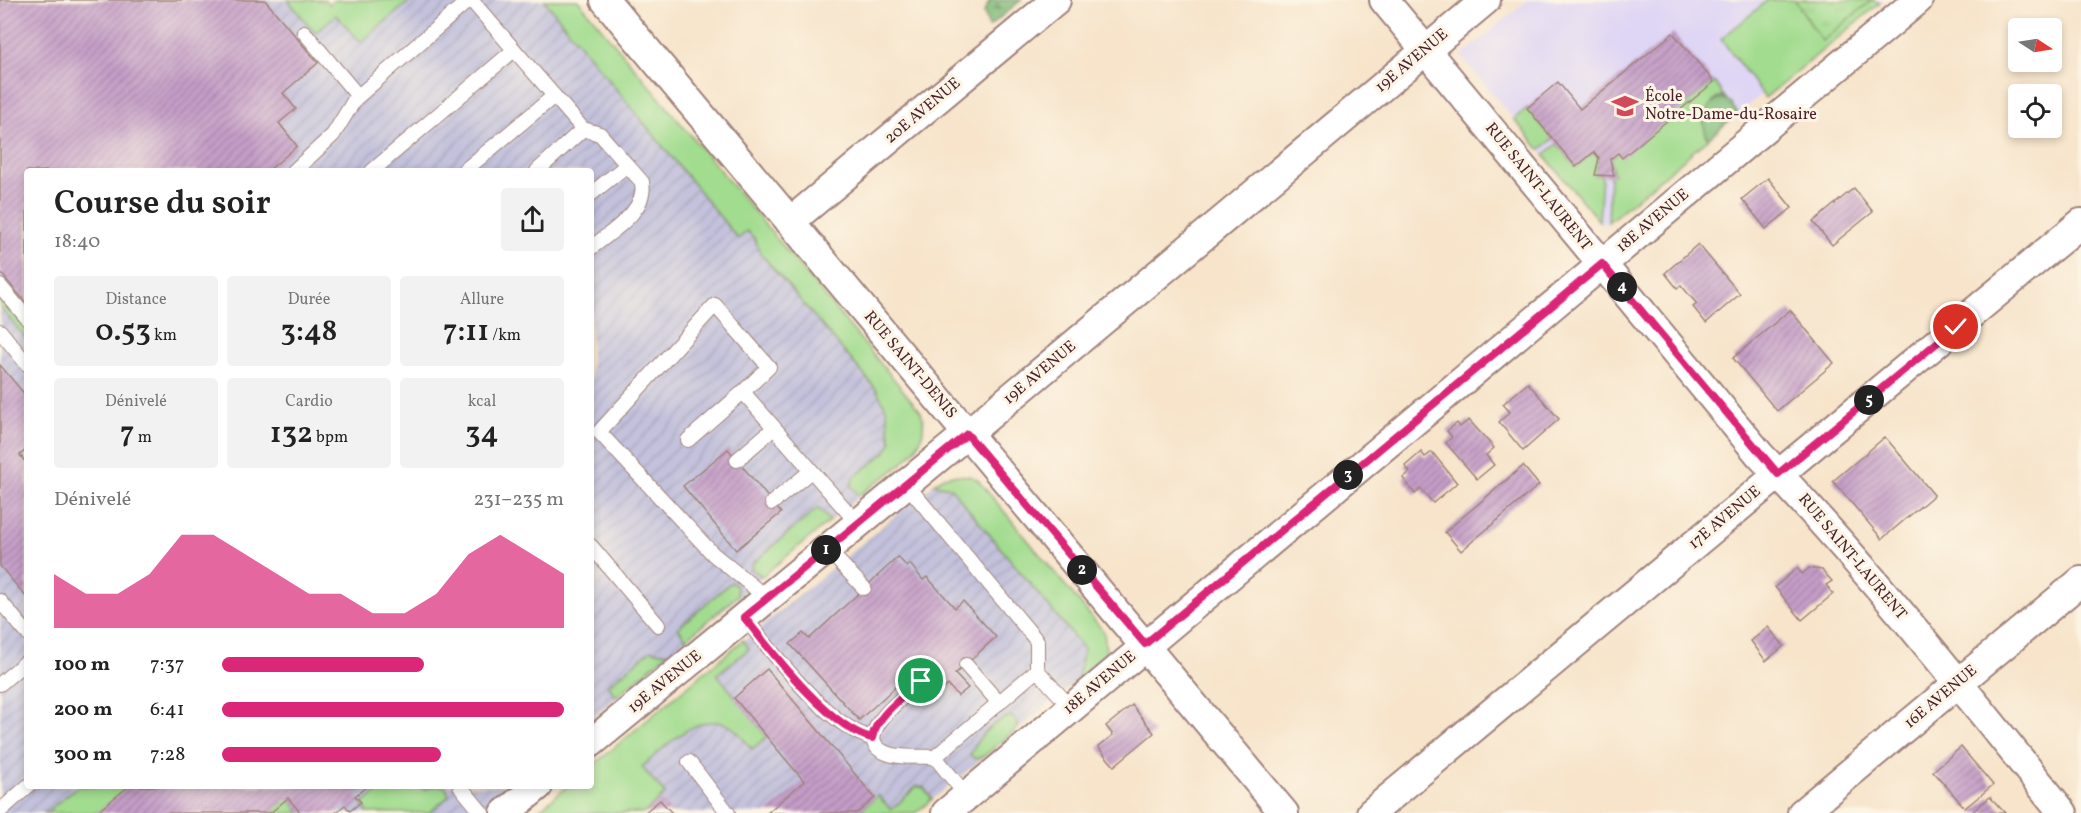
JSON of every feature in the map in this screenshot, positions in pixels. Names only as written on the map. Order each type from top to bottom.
[{"type":"street","name":"20E AVENUE","points":[[790,222],[1056,0]]},
{"type":"street","name":"RUE SAINT-LAURENT","points":[[1384,0],[1778,474],[1796,491],[1958,683],[2063,813]]},
{"type":"street","name":"19E AVENUE","points":[[594,741],[967,434],[1486,0]]},
{"type":"street","name":"18E AVENUE","points":[[956,804],[1918,0]]},
{"type":"street","name":"RUE SAINT-DENIS","points":[[615,3],[790,222],[1284,813]]},
{"type":"street","name":"17E AVENUE","points":[[1371,813],[2081,223]]},
{"type":"street","name":"16E AVENUE","points":[[1802,813],[2081,581]]},
{"type":"street","points":[[506,813],[534,789]]},
{"type":"lane","points":[[297,168],[333,135],[358,96],[470,0],[583,129],[600,134],[642,182],[642,200],[630,216],[594,246]]},
{"type":"lane","points":[[304,32],[358,96]]},
{"type":"lane","points":[[376,168],[514,50]]},
{"type":"lane","points":[[468,168],[554,96]]},
{"type":"lane","points":[[540,168],[583,129]]},
{"type":"lane","points":[[594,192],[627,165]]},
{"type":"lane","points":[[0,286],[24,314]]},
{"type":"lane","points":[[688,440],[769,367],[715,305],[595,427],[713,554],[766,598]]},
{"type":"lane","points":[[0,331],[24,360]]},
{"type":"lane","points":[[743,392],[858,524]]},
{"type":"lane","points":[[736,460],[774,428]]},
{"type":"lane","points":[[772,502],[811,471]]},
{"type":"lane","points":[[906,484],[1037,641],[1037,670],[1071,708]]},
{"type":"lane","points":[[827,549],[864,588]]},
{"type":"lane","points":[[594,550],[658,625]]},
{"type":"lane","points":[[0,601],[24,629]]},
{"type":"lane","points":[[744,617],[779,660],[835,718],[858,735],[872,738]]},
{"type":"lane","points":[[966,664],[999,703]]},
{"type":"lane","points":[[0,684],[24,665]]},
{"type":"lane","points":[[921,681],[874,728],[872,738],[877,747],[884,752],[935,757],[1037,670]]},
{"type":"lane","points":[[935,757],[956,804]]},
{"type":"lane","points":[[689,762],[728,813]]},
{"type":"lane","points":[[0,811],[25,789]]},
{"type":"lane","points":[[462,789],[482,813]]},
{"type":"shaded area","points":[[0,0],[288,0],[315,32],[336,14],[361,42],[411,0],[578,0],[921,412],[925,421],[918,448],[594,717],[594,168],[24,168],[24,789],[506,789],[478,813],[0,813]]},
{"type":"shaded area","name":"École Notre-Dame-du-Rosaire","points":[[1528,0],[1884,0],[1766,98],[1762,94],[1738,113],[1604,224],[1600,223],[1461,56]]},
{"type":"shaded area","points":[[970,476],[978,480],[1104,632],[1106,652],[1082,676],[916,813],[535,813],[564,789],[594,789],[594,765],[943,477]]},
{"type":"green space","points":[[288,0],[325,0],[329,4],[334,0],[411,0],[361,42],[336,15],[315,33]]},
{"type":"green space","points":[[544,0],[578,0],[921,412],[923,426],[921,439],[914,450],[894,470],[859,495],[851,486],[853,478],[886,452],[891,442],[886,408],[876,389],[761,254],[754,238],[747,231],[738,239]]},
{"type":"green space","points":[[990,0],[1021,0],[989,27],[984,12]]},
{"type":"green space","points":[[1768,0],[1795,0],[1822,41],[1872,0],[1880,3],[1765,98],[1721,39]]},
{"type":"green space","points":[[1795,0],[1872,0],[1822,41]]},
{"type":"green space","points":[[1714,82],[1723,95],[1716,99],[1704,122],[1708,139],[1608,222],[1610,175],[1614,175],[1610,159]]},
{"type":"green space","points":[[1723,95],[1738,113],[1708,139],[1704,120],[1708,108]]},
{"type":"green space","points":[[1527,108],[1553,139],[1540,150],[1514,119]]},
{"type":"green space","points":[[1557,144],[1576,167],[1594,152],[1599,158],[1595,175],[1602,175],[1599,221],[1544,155]]},
{"type":"green space","points":[[0,297],[24,326],[24,336],[0,307]]},
{"type":"green space","points":[[970,476],[978,480],[1104,632],[1106,652],[1082,676],[1078,677],[1084,649],[950,487],[934,484],[943,477]]},
{"type":"green space","points":[[818,508],[830,521],[762,576],[751,569],[752,564]]},
{"type":"green space","points":[[731,582],[737,587],[737,596],[686,639],[678,628]]},
{"type":"green space","points":[[743,640],[749,649],[717,674],[767,737],[752,749],[736,730],[721,723],[708,722],[684,732],[642,767],[665,794],[644,813],[535,813],[564,789],[594,789],[594,764]]},
{"type":"green space","points":[[651,650],[668,653],[616,697],[608,685]]},
{"type":"green space","points":[[1006,717],[1013,717],[1019,727],[984,756],[976,759],[970,756],[984,733]]},
{"type":"green space","points":[[917,786],[924,788],[932,799],[916,813],[865,813],[862,809],[878,795],[891,810]]},
{"type":"green space","points":[[74,789],[126,789],[97,813],[45,813]]},
{"type":"green space","points":[[381,789],[446,789],[449,796],[429,813],[368,813],[362,805]]},
{"type":"green space","points":[[288,798],[301,813],[270,813]]},
{"type":"building","points":[[0,0],[265,0],[318,63],[283,93],[296,109],[279,123],[297,146],[271,168],[24,168],[24,300],[0,272]]},
{"type":"building","points":[[1673,33],[1714,82],[1622,158],[1618,153],[1610,159],[1614,176],[1595,175],[1599,158],[1594,152],[1576,167],[1527,108],[1558,82],[1580,109]]},
{"type":"building","points":[[1768,178],[1792,208],[1766,229],[1742,199]]},
{"type":"building","points":[[1854,188],[1873,212],[1832,245],[1813,222]]},
{"type":"building","points":[[1698,244],[1740,294],[1706,323],[1693,307],[1697,304],[1681,285],[1677,288],[1665,273]]},
{"type":"building","points":[[1790,310],[1834,363],[1777,411],[1733,358]]},
{"type":"building","points":[[0,365],[24,393],[24,452],[20,455],[24,460],[24,594],[0,566]]},
{"type":"building","points":[[1528,383],[1559,419],[1523,451],[1499,422],[1510,412],[1503,404]]},
{"type":"building","points":[[1469,420],[1494,448],[1486,455],[1494,465],[1477,479],[1446,443],[1452,437],[1447,431],[1457,423],[1460,427]]},
{"type":"building","points":[[1885,437],[1934,495],[1882,539],[1833,481]]},
{"type":"building","points":[[728,449],[781,513],[736,550],[683,486]]},
{"type":"building","points":[[1421,452],[1425,457],[1432,452],[1457,483],[1433,503],[1421,489],[1415,494],[1403,478],[1410,472],[1405,466]]},
{"type":"building","points":[[1523,466],[1539,485],[1461,551],[1445,532]]},
{"type":"building","points":[[898,557],[907,567],[910,564],[923,580],[927,577],[955,608],[963,601],[996,637],[955,674],[968,688],[958,696],[948,685],[943,690],[938,685],[931,692],[912,672],[859,720],[790,644],[803,633],[809,639]]},
{"type":"building","points":[[1797,568],[1802,574],[1809,568],[1822,570],[1832,581],[1826,585],[1833,594],[1802,620],[1775,587]]},
{"type":"building","points":[[1768,627],[1784,646],[1766,661],[1751,641]]},
{"type":"building","points":[[767,669],[875,798],[857,813],[767,813],[804,781],[734,698]]},
{"type":"building","points":[[1132,705],[1154,733],[1114,766],[1098,747],[1113,735],[1106,726]]},
{"type":"building","points":[[1961,747],[1993,785],[1965,808],[1933,771]]},
{"type":"building","points":[[125,789],[363,789],[355,796],[361,802],[350,811],[345,805],[335,813],[301,813],[288,798],[270,813],[96,813]]},
{"type":"building","points":[[1990,797],[2005,813],[1971,813]]},
{"type":"building","points":[[660,800],[672,813],[644,813]]},
{"type":"place","name":"École Notre-Dame-du-Rosaire","points":[[1625,106]]},
{"type":"route","points":[[921,681],[882,718],[874,728],[872,738],[858,735],[835,718],[779,660],[744,617],[967,434],[1145,644],[1602,264],[1778,474],[1956,327]]}]
